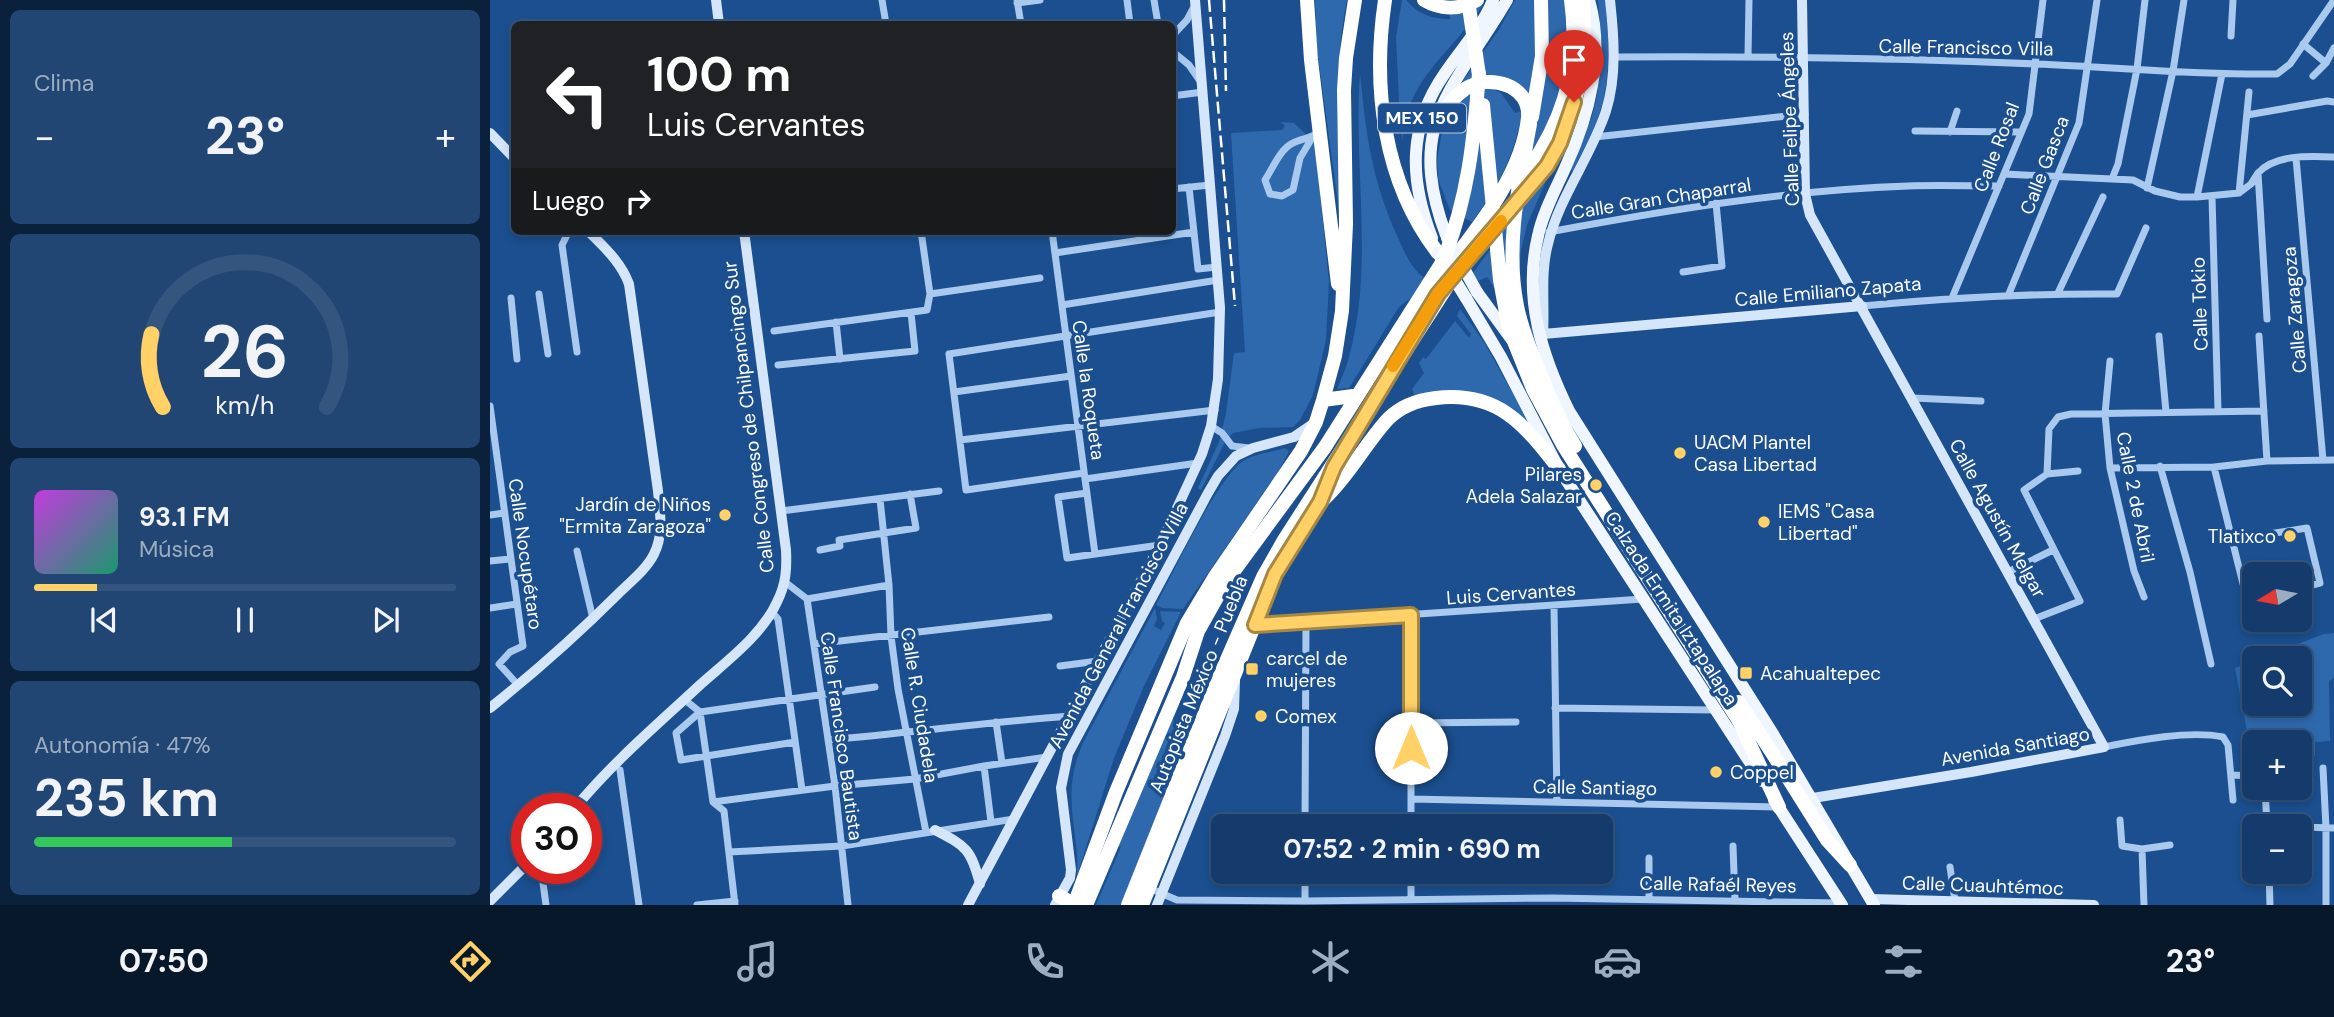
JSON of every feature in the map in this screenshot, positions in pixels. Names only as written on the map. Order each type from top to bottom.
[{"type":"highway","points":[[1307,0],[1316,135],[1342,311]]},
{"type":"highway","points":[[1057,901],[1078,904],[1116,792],[1187,623],[1214,578],[1301,450],[1323,400],[1335,355],[1342,311],[1346,224],[1344,90],[1355,0]]},
{"type":"highway","points":[[1350,27],[1362,0]]},
{"type":"highway","points":[[1385,0],[1379,76],[1386,133],[1406,203],[1423,234],[1441,257]]},
{"type":"highway","points":[[1424,0],[1451,8],[1477,0]]},
{"type":"highway","points":[[1468,0],[1479,74],[1500,280],[1508,329],[1519,359],[1563,445],[1739,721],[1779,807]]},
{"type":"highway","name":"Autopista México - Puebla","points":[[1128,905],[1236,634],[1263,577],[1490,222],[1512,177],[1530,124],[1541,71],[1541,0]]},
{"type":"highway","points":[[1142,905],[1158,898],[1235,669],[1275,574],[1320,502],[1334,467],[1370,398],[1429,297],[1546,144],[1570,80],[1573,29],[1571,0]]},
{"type":"highway","points":[[1334,467],[1438,294],[1547,166],[1560,143],[1571,116],[1583,61],[1583,0]]},
{"type":"highway","name":"Autopista México - Puebla","points":[[1078,904],[1183,677],[1198,631],[1225,583],[1325,447],[1457,228],[1475,137],[1479,74]]},
{"type":"highway","points":[[1269,498],[1293,480],[1326,438],[1353,396],[1501,191],[1514,166],[1526,130],[1527,105],[1524,97],[1510,86],[1495,82],[1479,83],[1455,97],[1434,127]]},
{"type":"highway","points":[[1530,124],[1518,188],[1512,250],[1517,306],[1529,347],[1551,399],[1569,436],[1827,840],[1850,866]]},
{"type":"highway","points":[[1323,400],[1353,396]]},
{"type":"highway","points":[[1320,502],[1339,485],[1388,419],[1409,404],[1429,398],[1463,397],[1489,403],[1504,410],[1520,422],[1556,462]]},
{"type":"main road","name":"MEX 150","points":[[1441,257],[1421,210],[1416,183],[1417,136],[1431,94],[1493,0]]},
{"type":"main road","name":"MEX 150","points":[[1507,0],[1444,99],[1431,143],[1430,175],[1435,206],[1472,295],[1490,313],[1569,411]]},
{"type":"main road","name":"Calzada Ermita Iztapalapa","points":[[1589,0],[1595,46],[1594,75],[1565,183],[1538,234],[1533,260],[1532,287],[1541,335],[1553,377],[1569,411],[1813,798],[1873,902]]},
{"type":"main road","name":"Calzada Ermita Iztapalapa","points":[[1441,257],[1472,295],[1556,462],[1842,904]]},
{"type":"main road","points":[[1556,462],[1552,442],[1562,433],[1575,434],[1591,444]]},
{"type":"street","points":[[717,0],[719,21]]},
{"type":"street","points":[[882,0],[886,21]]},
{"type":"street","points":[[1020,21],[1017,1],[1040,0]]},
{"type":"street","points":[[1127,0],[1130,21]]},
{"type":"street","points":[[1154,0],[1158,21]]},
{"type":"street","name":"Calzada Ermita Iztapalapa","points":[[1541,335],[1547,245],[1565,183],[1595,137],[1606,110],[1614,57],[1610,0]]},
{"type":"street","points":[[1748,56],[1749,0]]},
{"type":"street","name":"Calle Felipe Ángeles","points":[[1802,0],[1805,194],[1810,215],[1862,306]]},
{"type":"street","name":"Calle Rosal","points":[[1952,298],[2029,114],[2043,0]]},
{"type":"street","name":"Calle Gasca","points":[[2008,296],[2079,122],[2097,0]]},
{"type":"street","points":[[2112,179],[2118,164],[2137,69],[2145,0]]},
{"type":"street","points":[[2147,188],[2173,71],[2184,0]]},
{"type":"street","points":[[2231,36],[2233,0]]},
{"type":"street","name":"Calle Francisco Villa","points":[[1614,57],[1748,56],[2277,74],[2290,64],[2334,0]]},
{"type":"street","points":[[1176,32],[1187,20],[1195,2]]},
{"type":"street","points":[[968,905],[1160,545],[1198,463],[1211,426],[1215,410],[1220,312],[1195,2]]},
{"type":"street","points":[[2303,44],[2330,62]]},
{"type":"street","points":[[2313,76],[2330,62],[2334,48]]},
{"type":"street","points":[[1176,54],[1189,65],[1202,88]]},
{"type":"street","points":[[2197,197],[2222,74]]},
{"type":"street","points":[[1176,95],[1202,88]]},
{"type":"street","points":[[2239,193],[2249,92]]},
{"type":"street","points":[[2246,115],[2334,102]]},
{"type":"street","points":[[1950,132],[1957,111]]},
{"type":"street","points":[[1595,137],[1805,114]]},
{"type":"street","points":[[1915,131],[2021,132]]},
{"type":"street","points":[[490,133],[511,155]]},
{"type":"street","points":[[1316,135],[1300,158],[1293,190],[1282,197],[1270,194],[1265,180],[1285,147],[1316,135]]},
{"type":"street","points":[[2004,174],[2133,180],[2168,195],[2212,197],[2239,193],[2269,163],[2296,158],[2334,157]]},
{"type":"street","name":"Calle Zaragoza","points":[[2296,158],[2323,460]]},
{"type":"street","points":[[2261,170],[2267,319]]},
{"type":"street","points":[[1176,189],[1210,184]]},
{"type":"street","name":"Calle Gran Chaparral","points":[[1538,234],[1716,203],[1908,186],[1999,186]]},
{"type":"street","points":[[1189,187],[1198,269],[1217,267]]},
{"type":"street","points":[[2057,293],[2103,197]]},
{"type":"street","name":"Calle Tokio","points":[[2212,197],[2218,410]]},
{"type":"street","points":[[1683,272],[1722,266],[1716,203]]},
{"type":"street","name":"Calle Emiliano Zapata","points":[[1541,335],[1952,298],[2117,293],[2146,228]]},
{"type":"street","points":[[1176,235],[1194,232]]},
{"type":"street","points":[[567,235],[562,245],[577,352]]},
{"type":"street","points":[[490,708],[593,619],[646,566],[654,554],[661,525],[629,284],[614,258],[592,235]]},
{"type":"street","name":"Calle Congreso de Chilpancingo Sur","points":[[588,793],[614,764],[738,651],[764,623],[785,582],[786,560],[781,511],[745,235]]},
{"type":"street","points":[[774,331],[927,310],[930,294],[922,235]]},
{"type":"street","name":"Calle la Roqueta","points":[[1053,235],[1095,554]]},
{"type":"street","points":[[1055,253],[1174,235]]},
{"type":"street","points":[[930,294],[1040,278]]},
{"type":"street","points":[[1062,304],[1218,280]]},
{"type":"street","points":[[539,294],[548,354]]},
{"type":"street","points":[[511,298],[517,359]]},
{"type":"street","name":"Calle Agustín Melgar","points":[[1862,306],[2104,747]]},
{"type":"street","points":[[1198,463],[966,490],[949,354],[1220,312]]},
{"type":"street","points":[[778,365],[915,351],[911,313]]},
{"type":"street","points":[[836,322],[841,359]]},
{"type":"street","points":[[2259,336],[2267,461]]},
{"type":"street","points":[[2159,337],[2166,412]]},
{"type":"street","name":"Calle 2 de Abril","points":[[2110,361],[2105,414],[2110,468],[2134,571],[2144,597]]},
{"type":"street","points":[[954,392],[1071,376]]},
{"type":"street","points":[[1912,398],[1981,401]]},
{"type":"street","name":"Calle Nocupétaro","points":[[490,406],[493,464],[504,513],[523,646],[510,652],[499,664],[518,685]]},
{"type":"street","points":[[960,440],[1215,410]]},
{"type":"street","points":[[2048,474],[2049,429],[2058,417],[2071,414],[2264,411]]},
{"type":"street","name":"Avenida General Francisco Villa","points":[[1057,901],[1070,878],[1071,870],[1061,788],[1068,754],[1217,476],[1236,456],[1253,448],[1294,437],[1315,422]]},
{"type":"street","points":[[1211,426],[1236,448],[1253,448]]},
{"type":"street","points":[[2110,468],[2214,467],[2267,461],[2334,460]]},
{"type":"street","name":"Calle 2 de Abril","points":[[2160,466],[2190,572],[2211,664]]},
{"type":"street","points":[[2214,467],[2242,573]]},
{"type":"street","points":[[2034,619],[2080,601],[2024,490],[2048,474],[2078,471]]},
{"type":"street","points":[[781,511],[939,491]]},
{"type":"street","points":[[1087,493],[1058,497],[1067,558],[1160,545]]},
{"type":"street","points":[[820,550],[840,546],[839,540],[916,528],[910,494]]},
{"type":"street","name":"Calle R. Ciudadela","points":[[880,499],[885,533],[891,636],[906,734],[915,779],[931,831]]},
{"type":"street","points":[[490,515],[504,513]]},
{"type":"street","points":[[2275,533],[2307,528],[2320,583],[2312,585]]},
{"type":"street","points":[[2008,572],[2053,550]]},
{"type":"street","points":[[577,551],[593,619]]},
{"type":"street","points":[[490,561],[510,559]]},
{"type":"street","points":[[785,582],[807,599],[889,585]]},
{"type":"street","name":"Calle Francisco Bautista","points":[[807,599],[835,786],[848,905]]},
{"type":"street","name":"Luis Cervantes","points":[[1255,625],[1643,599]]},
{"type":"street","points":[[490,608],[517,604]]},
{"type":"street","points":[[1554,606],[1557,802]]},
{"type":"street","points":[[772,611],[778,618],[802,790]]},
{"type":"street","points":[[1411,615],[1411,814]]},
{"type":"street","points":[[814,644],[1049,617]]},
{"type":"street","points":[[1306,622],[1306,814]]},
{"type":"street","points":[[1060,666],[1098,661]]},
{"type":"street","points":[[795,742],[681,760],[676,733],[700,712],[875,687]]},
{"type":"street","points":[[685,699],[700,712],[713,802],[724,811],[735,903],[697,905]]},
{"type":"street","points":[[1555,708],[1714,710]]},
{"type":"street","points":[[828,740],[1070,716]]},
{"type":"street","points":[[996,722],[1002,763]]},
{"type":"street","points":[[1411,723],[1516,722]]},
{"type":"street","name":"Avenida Santiago","points":[[1813,798],[2169,737],[2223,737],[2228,745],[2231,775]]},
{"type":"street","points":[[713,802],[915,779],[1048,757]]},
{"type":"street","points":[[984,766],[991,822]]},
{"type":"street","points":[[2323,768],[2330,828],[2326,905]]},
{"type":"street","points":[[620,770],[639,905]]},
{"type":"street","points":[[2232,800],[2231,775],[2242,775]]},
{"type":"street","name":"Calle Santiago","points":[[1411,799],[1779,807]]},
{"type":"street","points":[[729,852],[842,846],[1014,819]]},
{"type":"street","points":[[2120,820],[2122,846],[2142,849],[2170,845]]},
{"type":"street","points":[[2312,827],[2330,828]]},
{"type":"street","points":[[931,831],[967,849],[980,884]]},
{"type":"street","points":[[1733,846],[1735,900]]},
{"type":"street","points":[[2142,849],[2144,905]]},
{"type":"street","points":[[1648,899],[1649,858]]},
{"type":"street","points":[[1950,867],[1955,901]]},
{"type":"street","points":[[490,901],[511,880]]},
{"type":"street","points":[[543,884],[546,905]]},
{"type":"street","points":[[1305,884],[1305,901]]},
{"type":"street","points":[[1411,884],[1411,899]]},
{"type":"street","points":[[2269,884],[2270,905]]},
{"type":"street","points":[[1158,898],[1552,902]]},
{"type":"street","name":"Calle Rafaél Reyes","points":[[1552,902],[1648,899],[1842,904]]},
{"type":"street","name":"Calle Cuauhtémoc","points":[[1873,902],[1955,901],[2094,905]]},
{"type":"shaded area","points":[[1315,0],[1347,0],[1338,84],[1341,225],[1317,49]]},
{"type":"shaded area","points":[[1402,0],[1406,0],[1425,15],[1443,19],[1450,19],[1450,14],[1473,10],[1484,3],[1421,83],[1412,100],[1403,142],[1396,37]]},
{"type":"shaded area","points":[[1515,0],[1565,0],[1568,49],[1563,86],[1530,162],[1521,87],[1458,88],[1500,28]]},
{"type":"shaded area","points":[[1598,0],[1605,0],[1607,79],[1599,114],[1573,171],[1570,169],[1591,120],[1599,85],[1601,43]]},
{"type":"shaded area","points":[[1360,73],[1368,138],[1382,198],[1406,256],[1426,279],[1412,297],[1399,307],[1349,388],[1337,389],[1350,353],[1361,284]]},
{"type":"shaded area","points":[[1490,88],[1501,93],[1515,113],[1523,111],[1504,170],[1472,222],[1450,210],[1438,179],[1437,160],[1448,115],[1467,94]]},
{"type":"shaded area","points":[[1281,122],[1294,123],[1315,143],[1329,282],[1326,340],[1313,395],[1300,420],[1293,427],[1259,428],[1233,433],[1226,440],[1201,490],[1198,488],[1219,442],[1226,413],[1234,353],[1245,352],[1231,133],[1282,130],[1285,126]]},
{"type":"shaded area","points":[[1555,160],[1527,225],[1519,273],[1527,326],[1532,328],[1548,379],[1516,320],[1487,277],[1478,281],[1473,273]]},
{"type":"shaded area","points":[[1460,309],[1484,342],[1530,424],[1510,409],[1415,396],[1412,389],[1424,373],[1419,363],[1423,357],[1426,359],[1455,321],[1469,338],[1471,334],[1457,316]]},
{"type":"shaded area","points":[[1285,448],[1289,451],[1278,472],[1183,609],[1156,605],[1208,506],[1232,471],[1243,461]]},
{"type":"shaded area","points":[[1155,608],[1157,619],[1154,626],[1161,630],[1165,623],[1160,611],[1181,612],[1144,686],[1114,758],[1077,876],[1072,784],[1078,757]]},
{"type":"shaded area","points":[[2334,633],[2334,678],[2329,681],[2330,741],[2315,742],[2315,756],[2312,756],[2312,730],[2247,730],[2244,716],[2312,716],[2312,646],[2292,646]]},
{"type":"shaded area","points":[[2242,665],[2242,705],[2235,668]]},
{"type":"shaded area","points":[[1159,714],[1205,734],[1136,905],[1096,905],[1121,847],[1109,842]]},
{"type":"railway","points":[[1209,0],[1235,306]]},
{"type":"railway","points":[[1224,0],[1226,91]]},
{"type":"slow traffic","points":[[1393,366],[1438,294],[1501,221]]},
{"type":"place","name":"UACM Plantel Casa Libertad","points":[[1680,453]]},
{"type":"place","name":"Pilares Adela Salazar","points":[[1596,485]]},
{"type":"place","name":"Jardín de Niños \"Ermita Zaragoza\"","points":[[725,515]]},
{"type":"place","name":"IEMS \"Casa Libertad\"","points":[[1764,522]]},
{"type":"place","name":"Tlatixco","points":[[2290,536]]},
{"type":"place","name":"carcel de mujeres","points":[[1252,669]]},
{"type":"place","name":"Acahualtepec","points":[[1746,673]]},
{"type":"place","name":"Comex","points":[[1261,716]]},
{"type":"place","name":"Coppel","points":[[1716,772]]},
{"type":"route","points":[[1411,748],[1411,615],[1255,625],[1275,574],[1320,502],[1334,467],[1376,395],[1438,294],[1547,166],[1560,143],[1574,102]]}]
